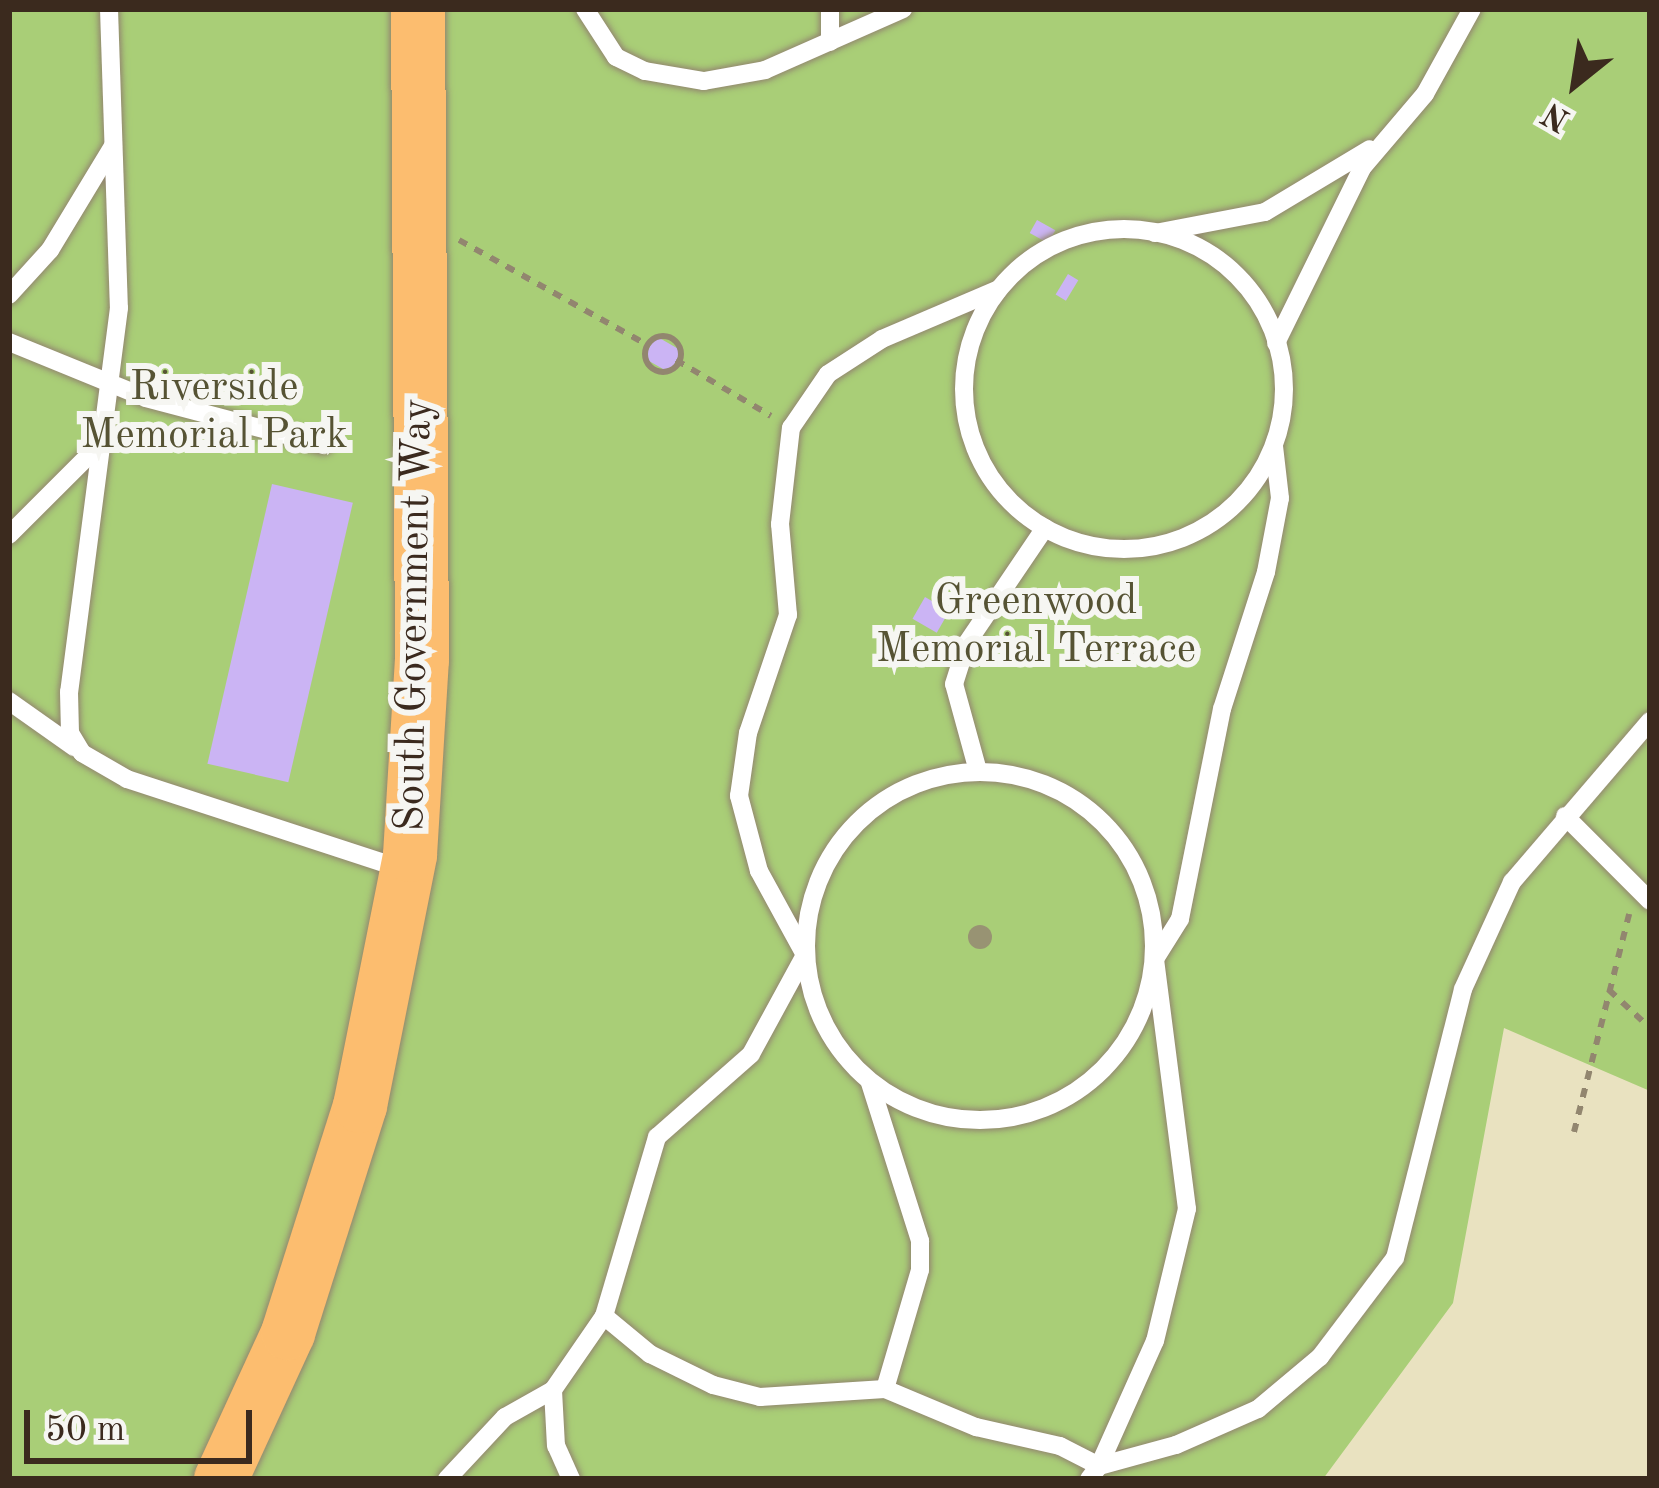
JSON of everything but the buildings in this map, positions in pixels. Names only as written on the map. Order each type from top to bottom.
[{"type":"main road","name":"South Government Way","points":[[221,1479],[288,1333],[360,1106],[407,871],[422,660],[418,9]]},
{"type":"lane","points":[[82,753],[70,734],[69,692],[123,241],[113,146],[110,9]]},
{"type":"lane","points":[[585,9],[616,57],[704,81],[765,70],[903,9]]},
{"type":"lane","points":[[830,9],[830,42]]},
{"type":"lane","points":[[1276,343],[1383,139],[1458,46],[1472,9]]},
{"type":"lane","points":[[1274,446],[1233,507],[1166,544],[1090,546],[1045,528],[985,469],[965,415],[966,358],[999,289],[1026,261],[1078,236],[1155,232],[1265,212],[1327,182],[1383,139]]},
{"type":"lane","points":[[9,295],[50,250],[113,146]]},
{"type":"lane","points":[[999,289],[883,339],[828,374],[790,428],[779,524],[788,615],[748,734],[739,796],[759,872],[805,955],[825,1029],[870,1083],[898,1100],[961,1119],[1017,1118],[1058,1103],[1101,1073],[1129,1038],[1155,958],[1180,919],[1222,710],[1266,572],[1280,497],[1274,446],[1283,407],[1276,343],[1256,298],[1230,269],[1155,232]]},
{"type":"lane","points":[[9,342],[106,382],[324,445]]},
{"type":"lane","points":[[9,535],[100,444]]},
{"type":"lane","points":[[978,771],[954,684],[967,644],[1045,528]]},
{"type":"lane","points":[[9,701],[127,779],[407,871]]},
{"type":"lane","points":[[604,1316],[650,1354],[712,1385],[760,1397],[886,1389],[1094,1473],[1176,1445],[1258,1409],[1320,1357],[1395,1258],[1463,989],[1512,882],[1650,721]]},
{"type":"lane","points":[[447,1479],[506,1417],[553,1390],[604,1316],[657,1137],[751,1054],[805,955],[818,877],[845,834],[910,785],[978,771],[1033,781],[1097,816],[1144,886],[1186,1209],[1155,1341],[1094,1473]]},
{"type":"lane","points":[[1565,816],[1650,901]]},
{"type":"lane","points":[[870,1083],[920,1241],[920,1270],[886,1389]]},
{"type":"lane","points":[[553,1390],[556,1446],[571,1479]]},
{"type":"path","points":[[455,238],[648,345]]},
{"type":"path","points":[[656,334],[678,346],[677,361],[668,374],[641,358],[648,345],[656,334]]},
{"type":"path","points":[[677,361],[790,428]]},
{"type":"path","points":[[1574,1132],[1635,887]]},
{"type":"path","points":[[1609,990],[1650,1028]]},
{"type":"green space","name":"Greenwood Memorial Terrace","points":[[9,9],[1650,9],[1650,1091],[1504,1028],[1453,1303],[1323,1479],[9,1479]]},
{"type":"park label","name":"Riverside Memorial Park","points":[[214,412]]}]
